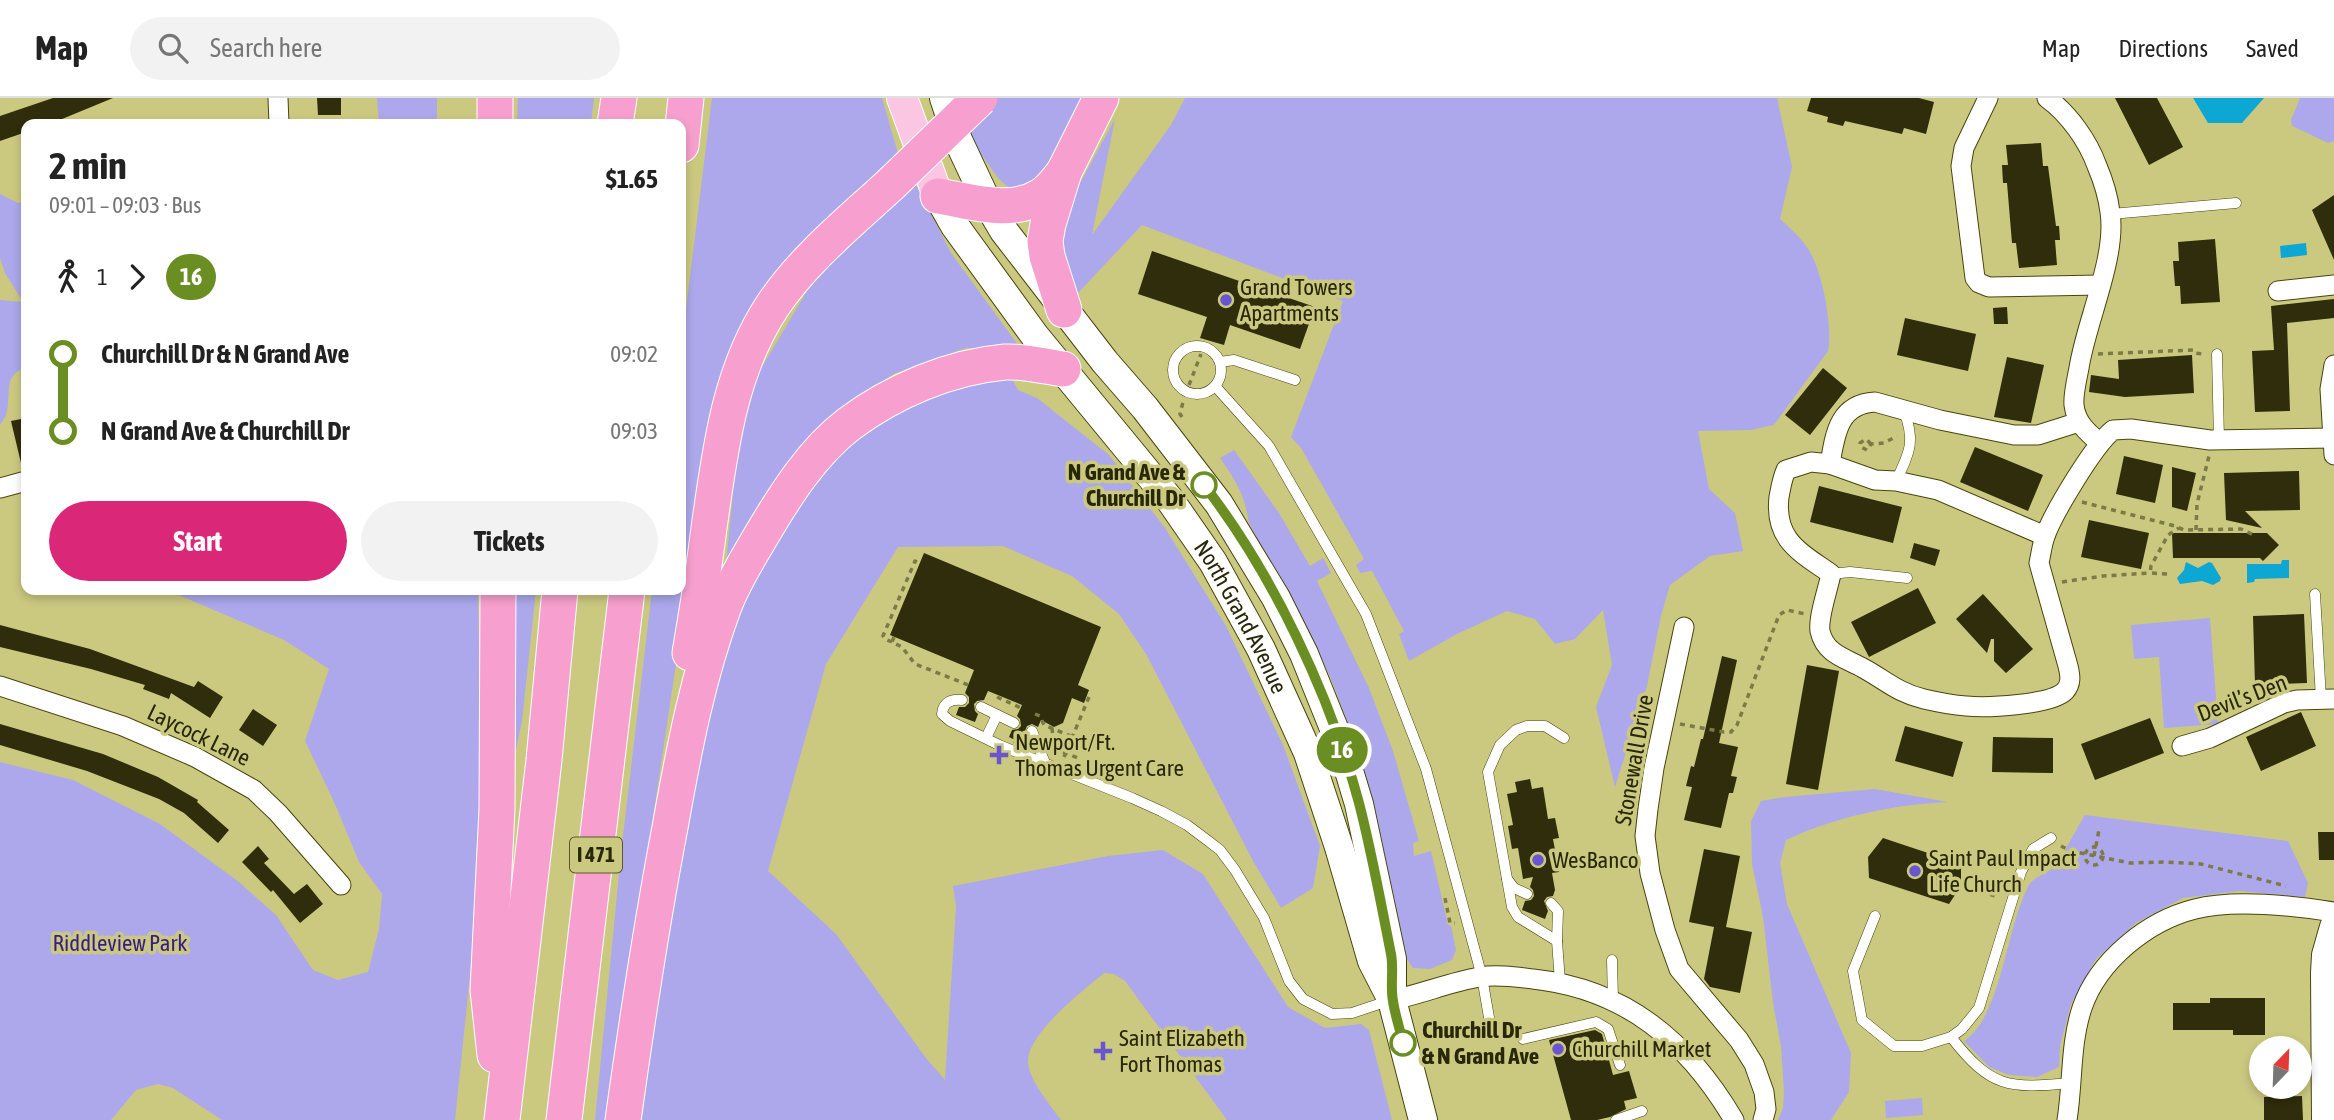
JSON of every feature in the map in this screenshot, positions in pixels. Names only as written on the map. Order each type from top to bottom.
[{"type":"highway","points":[[495,98],[495,119]]},
{"type":"highway","points":[[616,119],[619,98]]},
{"type":"highway","points":[[684,119],[686,98]]},
{"type":"highway","points":[[677,786],[684,690],[718,467],[729,409],[744,359],[772,306],[790,282],[980,98]]},
{"type":"highway","points":[[1064,310],[1045,241],[1064,172],[1101,98]]},
{"type":"highway","points":[[938,197],[1007,206],[1027,203],[1050,190],[1064,172]]},
{"type":"highway","points":[[623,1120],[649,942],[697,688],[725,603],[778,507],[818,454],[849,424],[919,384],[959,369],[1007,362],[1063,369]]},
{"type":"highway","points":[[498,595],[497,809],[488,990],[501,1120]]},
{"type":"highway","points":[[501,1120],[544,760],[560,595]]},
{"type":"highway","name":"I 471","points":[[564,1120],[626,595]]},
{"type":"main road","name":"North Grand Avenue","points":[[902,98],[938,197],[955,226],[1035,336],[1170,500],[1213,562],[1261,649],[1308,753],[1372,961],[1392,1000],[1423,1120]]},
{"type":"main road","name":"North Grand Avenue","points":[[944,98],[958,140],[1004,231],[1219,504],[1276,598],[1304,654],[1335,730],[1359,804],[1392,958],[1392,1000]]},
{"type":"main road","points":[[2326,1120],[2325,973],[2326,955],[2334,928]]},
{"type":"street","points":[[278,98],[279,119]]},
{"type":"street","points":[[1988,98],[1965,148],[1961,166],[1974,266],[1979,283],[1989,287],[2101,285]]},
{"type":"street","points":[[2052,99],[2086,142],[2102,178],[2111,214],[2110,242],[2081,355],[2074,405],[2083,428],[2100,443]]},
{"type":"street","points":[[2278,291],[2334,285]]},
{"type":"street","points":[[2045,536],[1938,490],[1896,481],[1875,480],[1830,464],[1811,462],[1786,470],[1782,480],[1778,520],[1783,533],[1792,545],[1831,574],[1820,630],[1831,653],[1866,669],[1891,687],[1922,699],[1966,706],[2048,699],[2064,692],[2071,677],[2039,563],[2045,536],[2100,443],[2113,430],[2123,428],[2214,440],[2333,446],[2331,375],[2334,365]]},
{"type":"street","points":[[1830,464],[1841,421],[1864,402],[1886,404],[1940,421],[2014,435],[2038,435],[2080,422]]},
{"type":"street","points":[[0,488],[21,482]]},
{"type":"street","name":"Stonewall Drive","points":[[1684,627],[1654,768],[1645,836],[1650,873],[1665,930],[1679,969],[1739,1040],[1754,1063],[1764,1092],[1766,1109],[1763,1120]]},
{"type":"street","name":"Laycock Lane","points":[[0,686],[123,726],[195,757],[246,785],[278,813],[341,884]]},
{"type":"street","name":"Devil’s Den","points":[[2182,746],[2210,738],[2284,703],[2327,699]]},
{"type":"street","points":[[2067,1120],[2073,1050],[2081,1010],[2091,988],[2109,962],[2141,934],[2195,909],[2291,905],[2334,912]]},
{"type":"street","points":[[1392,1000],[1482,977],[1560,982],[1613,1001],[1648,1021],[1695,1062],[1734,1120]]},
{"type":"lane","points":[[2111,214],[2236,203]]},
{"type":"lane","points":[[1194,345],[1210,349],[1220,362],[1220,379],[1215,386],[1202,394],[1186,393],[1175,382],[1172,366],[1179,353],[1186,348],[1194,345]]},
{"type":"lane","points":[[2214,440],[2217,354]]},
{"type":"lane","points":[[1220,362],[1234,360],[1295,380]]},
{"type":"lane","points":[[1215,386],[1269,446],[1366,614],[1426,769],[1482,977],[1491,1029]]},
{"type":"lane","points":[[1896,481],[1906,458],[1911,436],[1911,428],[1903,409]]},
{"type":"lane","points":[[1831,574],[1850,572],[1907,578]]},
{"type":"lane","name":"Devil’s Den","points":[[2315,594],[2327,699]]},
{"type":"lane","points":[[962,700],[948,702],[943,707],[942,714],[950,721],[986,738],[1161,811],[1187,825],[1220,850],[1264,918],[1289,981],[1303,999],[1332,1014],[1352,1013],[1392,1000]]},
{"type":"lane","points":[[981,707],[1014,723]]},
{"type":"lane","points":[[986,738],[997,715]]},
{"type":"lane","points":[[1557,941],[1518,917],[1512,907],[1488,772],[1500,745],[1516,730],[1527,726],[1545,726],[1564,738]]},
{"type":"lane","points":[[1032,731],[1045,764]]},
{"type":"lane","points":[[1875,916],[1853,971],[1862,1020],[1894,1046],[1922,1046],[1951,1037],[1962,1029],[1979,1008],[2021,872],[2033,849],[2051,838]]},
{"type":"lane","points":[[1505,876],[1514,888],[1527,894]]},
{"type":"lane","points":[[1551,902],[1558,911],[1560,982]]},
{"type":"lane","points":[[1612,960],[1613,1001]]},
{"type":"lane","points":[[1523,1039],[1596,1022],[1608,1029],[1620,1065]]},
{"type":"lane","points":[[1951,1037],[1970,1062],[2002,1082],[2019,1086],[2071,1083]]},
{"type":"lane","points":[[1616,1120],[1642,1111]]},
{"type":"path","points":[[2102,354],[2193,350],[2195,353],[2217,354]]},
{"type":"path","points":[[1189,385],[1200,354]]},
{"type":"path","points":[[1871,444],[1889,441],[1911,428]]},
{"type":"path","points":[[2196,530],[2197,504],[2214,440]]},
{"type":"path","points":[[2067,495],[2087,506],[2179,528],[2241,529],[2256,536]]},
{"type":"path","points":[[2150,573],[2164,541],[2179,528]]},
{"type":"path","points":[[919,563],[915,561],[883,636],[902,647],[915,664],[971,686]]},
{"type":"path","points":[[2045,585],[2103,576],[2167,574]]},
{"type":"path","points":[[1664,721],[1731,732],[1737,725],[1779,615],[1787,610],[1821,617]]},
{"type":"path","points":[[892,642],[894,636]]},
{"type":"path","points":[[1059,769],[1089,697],[1087,696]]},
{"type":"path","points":[[996,697],[1021,708]]},
{"type":"path","points":[[1035,714],[1040,716],[1044,725],[1100,748]]},
{"type":"path","points":[[1052,728],[1054,748],[1080,759]]},
{"type":"path","points":[[2094,856],[2099,830]]},
{"type":"path","points":[[2051,838],[2059,845],[2103,858],[2130,863],[2201,864],[2289,887]]},
{"type":"path","points":[[2096,847],[2102,851],[2103,858],[2098,864],[2090,864],[2085,854],[2089,848],[2096,847]]},
{"type":"path","points":[[1961,886],[2012,901]]},
{"type":"green space","points":[[377,98],[437,98],[437,119],[379,119]]},
{"type":"green space","points":[[518,98],[594,98],[592,119],[517,119]]},
{"type":"green space","points":[[712,98],[882,98],[899,157],[847,200],[792,252],[753,305],[711,430],[642,891],[611,1120],[595,1120],[621,853],[651,595],[686,595],[686,309]]},
{"type":"green space","points":[[997,98],[1087,98],[1045,175],[1027,189],[1011,190],[998,178],[964,130]]},
{"type":"green space","points":[[1185,98],[1777,98],[1792,167],[1780,219],[1803,242],[1817,267],[1829,327],[1828,351],[1774,425],[1751,430],[1698,431],[1709,489],[1735,513],[1743,551],[1710,556],[1670,585],[1647,686],[1615,787],[1596,707],[1612,665],[1603,610],[1575,639],[1555,644],[1535,619],[1507,611],[1457,634],[1409,661],[1399,634],[1404,631],[1372,571],[1360,573],[1356,565],[1364,559],[1301,448],[1291,437],[1343,301],[1142,225],[1077,294],[1062,266],[1060,220],[1115,119],[1092,235],[1171,125]]},
{"type":"green space","points":[[2300,98],[2334,98],[2334,141],[2328,143],[2292,126],[2291,120]]},
{"type":"green space","points":[[913,179],[951,253],[1021,349],[966,348],[893,374],[813,434],[726,564],[740,421],[759,372],[810,286]]},
{"type":"green space","points":[[0,194],[21,202],[21,299],[5,273],[0,258]]},
{"type":"green space","points":[[0,300],[21,302],[21,370],[11,380],[8,408],[0,425]]},
{"type":"green space","points":[[1008,371],[1018,390],[1037,398],[1109,455],[1165,528],[1226,626],[1283,745],[1320,846],[1313,888],[1281,908],[1253,861],[1146,654],[1119,614],[1072,576],[1003,546],[898,547],[826,664],[768,871],[836,934],[945,1080],[956,906],[953,886],[1108,856],[1163,850],[1203,874],[1288,1007],[1325,1028],[1361,1024],[1369,1030],[1392,1120],[1227,1120],[1125,981],[1114,974],[1104,973],[1057,1014],[1036,1039],[1030,1052],[1028,1063],[1032,1077],[1061,1120],[642,1120],[657,1002],[697,749],[724,641],[769,543],[845,445],[924,394]]},
{"type":"green space","points":[[1234,450],[1279,513],[1310,566],[1323,558],[1331,573],[1317,581],[1369,688],[1393,751],[1419,841],[1413,843],[1414,856],[1431,851],[1448,925],[1451,926],[1456,950],[1452,960],[1430,969],[1413,968],[1406,958],[1361,759],[1330,676],[1249,523],[1239,489],[1220,458]]},
{"type":"green space","name":"Riddleview Park","points":[[179,595],[478,595],[481,748],[474,937],[455,1120],[222,1120],[173,1088],[158,1084],[136,1090],[111,1120],[0,1120],[0,762],[73,780],[160,824],[239,882],[276,915],[313,970],[338,980],[368,972],[379,929],[382,894],[359,862],[305,741],[329,669],[284,640]]},
{"type":"green space","points":[[514,595],[535,595],[522,721],[512,769]]},
{"type":"green space","points":[[2210,618],[2218,724],[2164,728],[2159,657],[2134,659],[2131,625]]},
{"type":"green space","points":[[1875,789],[1948,802],[1866,813],[1825,824],[1786,840],[1780,863],[1787,904],[1851,1053],[1849,1092],[1831,1120],[1778,1120],[1783,1108],[1784,1092],[1781,1046],[1763,917],[1752,864],[1751,821],[1761,801]]},
{"type":"green space","points":[[2085,815],[2288,841],[2308,883],[2305,897],[2239,891],[2183,898],[2136,923],[2096,959],[2071,1004],[2060,1046],[2059,1067],[2037,1077],[2009,1075],[1989,1067],[1964,1041],[1977,1029],[1987,1012],[2014,923],[2029,885],[2055,864]]},
{"type":"green space","points":[[1922,1098],[1923,1115],[1886,1118],[1885,1101]]},
{"type":"water","points":[[2193,98],[2264,98],[2242,123],[2208,123]]},
{"type":"water","points":[[2306,243],[2307,255],[2281,258],[2280,246]]},
{"type":"water","points":[[2282,560],[2289,560],[2289,578],[2255,579],[2254,582],[2247,583],[2247,564],[2281,564]]},
{"type":"water","points":[[2186,562],[2198,568],[2212,563],[2221,578],[2220,581],[2213,585],[2202,581],[2180,584],[2177,578],[2184,570]]},
{"type":"building","points":[[53,98],[113,98],[62,119],[21,119],[21,134],[0,141],[0,116]]},
{"type":"building","points":[[317,98],[341,98],[341,115],[318,115]]},
{"type":"building","points":[[1811,98],[1919,98],[1934,102],[1926,134],[1904,128],[1902,134],[1845,121],[1843,126],[1827,122],[1828,117],[1807,111]]},
{"type":"building","points":[[2115,98],[2157,98],[2183,147],[2149,165]]},
{"type":"building","points":[[2041,143],[2043,166],[2048,166],[2056,226],[2059,226],[2060,240],[2055,240],[2057,265],[2019,268],[2016,243],[2012,243],[2007,183],[2003,183],[2002,165],[2008,165],[2006,145]]},
{"type":"building","points":[[2334,195],[2334,260],[2312,210]]},
{"type":"building","points":[[2215,239],[2220,302],[2181,304],[2180,286],[2175,286],[2173,261],[2179,261],[2178,242]]},
{"type":"building","name":"Grand Towers Apartments","points":[[1152,251],[1315,307],[1300,349],[1230,325],[1224,345],[1200,338],[1207,317],[1138,294]]},
{"type":"building","points":[[2334,299],[2334,318],[2287,323],[2290,411],[2255,412],[2252,351],[2274,350],[2271,306]]},
{"type":"building","points":[[2007,307],[2008,324],[1994,324],[1993,308]]},
{"type":"building","points":[[1905,318],[1976,334],[1968,371],[1897,355]]},
{"type":"building","points":[[2192,355],[2194,393],[2125,397],[2089,392],[2091,375],[2119,379],[2118,360]]},
{"type":"building","points":[[2007,357],[2044,365],[2031,423],[1994,417]]},
{"type":"building","points":[[1823,368],[1847,388],[1810,435],[1785,415]]},
{"type":"building","points":[[21,419],[21,463],[11,421]]},
{"type":"building","points":[[1975,447],[2043,475],[2028,511],[1960,482]]},
{"type":"building","points":[[2124,456],[2163,465],[2155,503],[2116,494]]},
{"type":"building","points":[[2172,467],[2196,473],[2187,511],[2172,507]]},
{"type":"building","points":[[2299,471],[2300,510],[2245,511],[2262,528],[2226,520],[2224,473]]},
{"type":"building","points":[[1819,486],[1902,507],[1893,543],[1810,522]]},
{"type":"building","points":[[2089,520],[2149,533],[2141,569],[2081,557]]},
{"type":"building","points":[[2172,533],[2267,533],[2279,545],[2263,561],[2260,558],[2173,558]]},
{"type":"building","points":[[1914,543],[1940,550],[1935,566],[1910,558]]},
{"type":"building","points":[[924,553],[1101,627],[1078,685],[1089,690],[1084,703],[1072,698],[1063,723],[1054,727],[1041,720],[1038,727],[1032,724],[1027,726],[1025,731],[1029,749],[1013,743],[1015,740],[1009,737],[1012,730],[1021,726],[1017,716],[1022,705],[988,691],[984,700],[974,704],[978,714],[975,722],[956,715],[959,707],[965,707],[969,703],[969,697],[965,693],[974,670],[890,635]]},
{"type":"building","points":[[1918,588],[1936,623],[1869,657],[1851,622]]},
{"type":"building","points":[[1983,594],[2033,649],[2006,673],[1994,661],[1994,639],[1991,639],[1987,653],[1956,619]]},
{"type":"building","points":[[2304,614],[2307,683],[2255,685],[2253,616]]},
{"type":"building","points":[[0,625],[90,649],[194,687],[198,681],[223,697],[210,718],[171,693],[169,699],[143,689],[145,685],[0,647]]},
{"type":"building","points":[[1722,656],[1737,660],[1719,743],[1738,747],[1731,776],[1737,777],[1733,793],[1729,793],[1721,828],[1684,820],[1692,787],[1686,786],[1691,766],[1694,767],[1703,739]]},
{"type":"building","points":[[1807,665],[1839,671],[1818,790],[1786,784]]},
{"type":"building","points":[[253,709],[277,725],[263,746],[239,730]]},
{"type":"building","points":[[2301,712],[2316,746],[2261,771],[2246,737]]},
{"type":"building","points":[[2150,718],[2164,753],[2095,780],[2081,744]]},
{"type":"building","points":[[0,724],[103,754],[158,777],[198,800],[197,802],[229,830],[218,843],[184,813],[159,799],[87,771],[0,745]]},
{"type":"building","points":[[1905,726],[1963,742],[1953,777],[1895,761]]},
{"type":"building","points":[[1993,737],[2053,738],[2053,773],[1992,772]]},
{"type":"building","name":"WesBanco","points":[[1530,779],[1532,789],[1543,787],[1548,819],[1555,818],[1559,838],[1553,839],[1559,872],[1552,873],[1555,890],[1553,896],[1544,901],[1548,911],[1545,919],[1522,910],[1525,901],[1534,896],[1530,887],[1533,877],[1523,879],[1518,848],[1512,849],[1508,826],[1513,825],[1507,794],[1517,792],[1515,782]]},
{"type":"building","points":[[2318,832],[2334,832],[2334,860],[2319,860]]},
{"type":"building","name":"Saint Paul Impact Life Church","points":[[1883,838],[1961,864],[1961,886],[1949,904],[1869,878],[1868,857]]},
{"type":"building","points":[[258,846],[269,859],[264,863],[294,894],[307,884],[323,904],[300,923],[273,890],[271,892],[242,862]]},
{"type":"building","points":[[1704,849],[1740,856],[1726,927],[1752,932],[1740,993],[1710,987],[1704,979],[1714,927],[1689,922]]},
{"type":"building","points":[[2210,998],[2265,998],[2265,1035],[2233,1035],[2233,1030],[2173,1030],[2173,1003],[2210,1003]]},
{"type":"building","points":[[1595,1030],[1602,1034],[1613,1075],[1629,1071],[1637,1098],[1624,1101],[1626,1109],[1610,1117],[1571,1120],[1549,1040]]},
{"type":"building","points":[[2264,1099],[2302,1099],[2303,1120],[2264,1120]]},
{"type":"bus line","name":"16","points":[[1204,485],[1241,538],[1276,598],[1304,654],[1343,751],[1359,804],[1392,958],[1392,1000],[1403,1043]]},
{"type":"place","name":"Grand Towers Apartments","points":[[1226,300]]},
{"type":"place","name":"N Grand Ave & Churchill Dr","points":[[1204,485]]},
{"type":"place","name":"Newport/Ft. Thomas Urgent Care","points":[[999,755]]},
{"type":"place","name":"WesBanco","points":[[1538,860]]},
{"type":"place","name":"Saint Paul Impact Life Church","points":[[1915,871]]},
{"type":"place","name":"Churchill Dr & N Grand Ave","points":[[1403,1043]]},
{"type":"place","name":"Churchill Market","points":[[1558,1049]]},
{"type":"place","name":"Saint Elizabeth Fort Thomas","points":[[1103,1051]]}]
